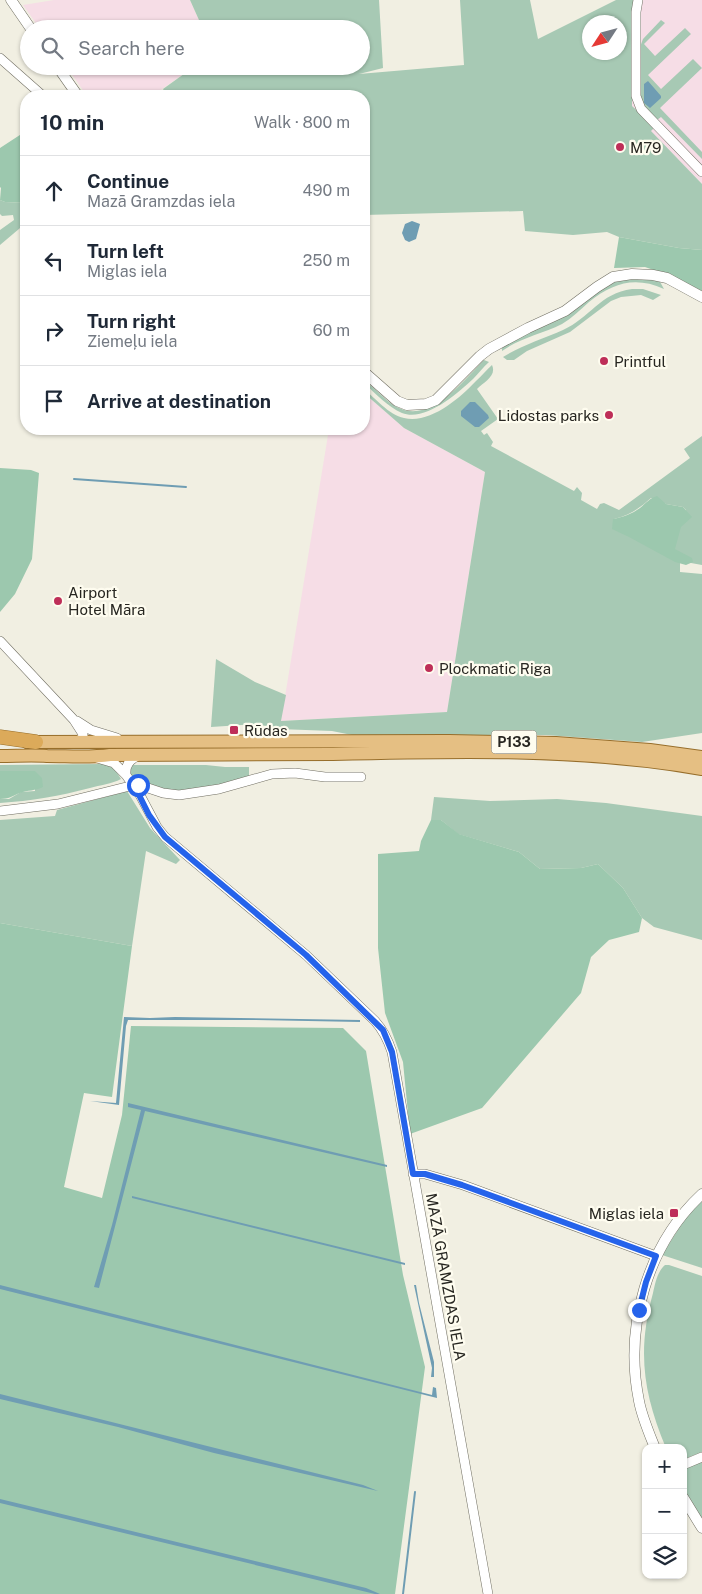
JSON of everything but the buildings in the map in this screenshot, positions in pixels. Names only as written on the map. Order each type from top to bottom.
[{"type":"highway","points":[[0,737],[36,742]]},
{"type":"main road","name":"P133","points":[[0,743],[449,741],[556,743],[650,750],[702,757]]},
{"type":"main road","name":"P133","points":[[0,756],[95,757],[139,754],[485,753],[598,757],[702,769]]},
{"type":"street","points":[[11,0],[25,20]]},
{"type":"street","points":[[638,0],[636,12],[636,96],[638,103],[641,109],[702,172]]},
{"type":"street","points":[[0,58],[36,90]]},
{"type":"street","points":[[63,75],[74,90]]},
{"type":"street","points":[[370,377],[396,401],[407,405],[426,404],[436,400],[489,349],[565,311],[596,287],[613,278],[632,274],[660,277],[702,297]]},
{"type":"street","points":[[0,641],[74,720],[83,734],[83,737],[77,742]]},
{"type":"street","points":[[74,720],[91,730],[129,742]]},
{"type":"street","points":[[126,775],[127,765],[131,759],[139,754]]},
{"type":"street","name":"MAZĀ GRAMZDAS IELA","points":[[95,757],[114,763],[126,775],[134,785],[149,815],[165,837],[306,955],[383,1030],[392,1052],[488,1594]]},
{"type":"street","points":[[0,812],[58,804],[134,785],[163,793],[179,795],[219,789],[272,774],[295,773],[325,777],[361,777]]},
{"type":"street","points":[[413,1174],[425,1174],[462,1185],[656,1256]]},
{"type":"street","points":[[653,1444],[639,1402],[635,1372],[635,1340],[646,1282],[656,1256],[682,1216],[702,1194]]},
{"type":"street","points":[[687,1463],[702,1457]]},
{"type":"street","points":[[687,1504],[702,1528]]},
{"type":"shaded area","points":[[54,0],[190,0],[199,20],[34,20],[23,5]]},
{"type":"shaded area","points":[[633,0],[702,0],[702,184],[643,123],[632,106]]},
{"type":"shaded area","points":[[72,75],[182,75],[161,90],[83,90]]},
{"type":"shaded area","points":[[370,398],[404,428],[485,472],[447,712],[281,721],[328,435],[370,435]]},
{"type":"green space","points":[[190,0],[379,0],[383,68],[370,71],[370,20],[199,20]]},
{"type":"green space","points":[[460,0],[530,0],[538,39],[582,17],[582,60],[627,60],[627,15],[586,15],[616,0],[633,0],[632,106],[655,127],[651,131],[702,184],[702,250],[679,248],[619,237],[607,232],[573,235],[525,231],[523,211],[370,215],[370,90],[164,90],[182,75],[370,75],[370,73],[464,65]]},
{"type":"green space","points":[[661,20],[665,23],[644,44],[655,56],[685,28],[691,34],[648,75],[661,89],[693,59],[702,68],[660,108],[702,152],[702,159],[661,117],[657,120],[641,105],[640,47],[643,39]]},
{"type":"green space","points":[[20,135],[20,203],[0,200],[0,148]]},
{"type":"green space","points":[[0,200],[20,203],[20,228],[0,245],[0,230],[14,220],[13,215],[2,216],[0,214]]},
{"type":"green space","points":[[619,237],[679,248],[702,250],[702,291],[674,277],[645,267],[614,268]]},
{"type":"green space","points":[[623,278],[659,280],[664,289],[634,282],[616,286],[598,295],[562,324],[516,343],[502,351],[502,346],[604,286]]},
{"type":"green space","points":[[632,289],[643,289],[661,295],[653,300],[641,295],[621,297],[611,301],[570,332],[527,351],[514,360],[507,360],[503,357],[563,330],[581,319],[612,295]]},
{"type":"green space","points":[[484,360],[489,362],[450,399],[421,414],[411,415],[402,413],[382,400],[370,389],[370,385],[386,400],[397,407],[409,411],[422,410],[434,405],[456,388]]},
{"type":"green space","points":[[492,365],[493,372],[491,376],[477,389],[498,419],[481,431],[484,435],[487,433],[493,442],[491,446],[574,491],[577,487],[582,493],[581,500],[597,509],[600,504],[604,503],[619,510],[690,458],[684,449],[702,436],[702,565],[680,561],[680,572],[702,574],[702,733],[642,742],[546,735],[352,735],[332,731],[279,729],[257,724],[211,727],[216,659],[255,682],[286,695],[281,721],[447,712],[485,472],[404,428],[370,398],[370,394],[398,416],[414,419],[434,414],[453,402]],"holes":[[[651,498],[666,504],[683,507],[686,510],[661,545],[614,519],[634,511]]]},
{"type":"green space","points":[[0,468],[31,470],[39,473],[32,559],[15,594],[0,612]]},
{"type":"green space","points":[[657,496],[666,504],[683,507],[692,517],[681,527],[675,549],[692,558],[693,562],[686,565],[675,562],[612,529],[613,519],[634,512],[650,499]]},
{"type":"green space","points":[[103,764],[114,768],[121,779],[57,796],[0,803],[0,799],[9,799],[21,792],[35,791],[35,771],[0,771],[0,765]]},
{"type":"green space","points":[[131,766],[249,767],[249,778],[221,786],[171,792],[139,782],[130,773]]},
{"type":"green space","points":[[0,771],[35,771],[42,778],[43,787],[0,799]]},
{"type":"green space","points":[[127,791],[150,828],[180,860],[176,864],[146,851],[132,946],[0,923],[0,820],[55,816],[57,810]]},
{"type":"green space","points":[[434,797],[490,801],[557,799],[606,803],[702,816],[702,940],[654,927],[642,918],[623,888],[598,864],[581,868],[540,869],[519,852],[458,834],[441,820],[431,820]]},
{"type":"green space","points":[[431,820],[441,820],[459,834],[519,852],[540,869],[581,868],[598,864],[623,888],[642,918],[639,932],[609,940],[591,957],[581,993],[482,1108],[410,1134],[403,1062],[385,1013],[378,948],[378,854],[419,851],[421,841]]},
{"type":"green space","points":[[0,923],[132,946],[112,1097],[84,1093],[64,1187],[102,1198],[122,1115],[131,1026],[343,1028],[366,1051],[403,1275],[425,1367],[395,1594],[0,1594]]},
{"type":"green space","points":[[702,1199],[702,1268],[662,1255],[684,1220]]},
{"type":"green space","points":[[665,1265],[669,1265],[702,1276],[702,1452],[687,1458],[687,1444],[664,1444],[652,1409],[645,1372],[645,1334],[648,1314],[660,1271]]},
{"type":"green space","points":[[702,1461],[702,1521],[687,1496],[687,1467]]},
{"type":"water","points":[[648,81],[661,96],[650,108],[644,103],[644,84]]},
{"type":"water","points":[[412,221],[420,224],[416,239],[409,242],[405,240],[402,233],[405,224]]},
{"type":"water","points":[[470,402],[475,402],[488,415],[489,418],[479,427],[475,427],[461,416],[461,411]]},
{"type":"water","points":[[124,1017],[360,1020],[360,1022],[128,1020],[119,1105],[90,1101],[116,1103]]},
{"type":"water","points":[[128,1103],[387,1165],[387,1167],[145,1111],[99,1288],[94,1287],[141,1110],[128,1107]]},
{"type":"water","points":[[132,1196],[405,1263],[405,1265],[132,1198]]},
{"type":"water","points":[[0,1285],[432,1395],[433,1387],[436,1388],[437,1398],[0,1289]]},
{"type":"water","points":[[414,1285],[416,1285],[434,1362],[434,1377],[431,1377],[432,1368]]},
{"type":"water","points":[[0,1394],[363,1485],[378,1491],[214,1453],[118,1427],[0,1399]]},
{"type":"water","points":[[0,1499],[366,1588],[380,1594],[0,1503]]},
{"type":"waterway","points":[[74,479],[186,487]]},
{"type":"waterway","points":[[403,1594],[415,1492]]},
{"type":"place","name":"M79","points":[[620,147]]},
{"type":"place","name":"Printful","points":[[604,361]]},
{"type":"place","name":"Lidostas parks","points":[[609,415]]},
{"type":"place","name":"Airport Hotel Māra","points":[[58,601]]},
{"type":"place","name":"Plockmatic Riga","points":[[429,668]]},
{"type":"place","name":"Rūdas","points":[[234,730]]},
{"type":"place","name":"Miglas iela","points":[[674,1213]]},
{"type":"route","points":[[138,785],[134,785],[149,815],[165,837],[306,955],[383,1030],[392,1052],[413,1174],[425,1174],[462,1185],[656,1256],[646,1282],[639,1310]]}]
